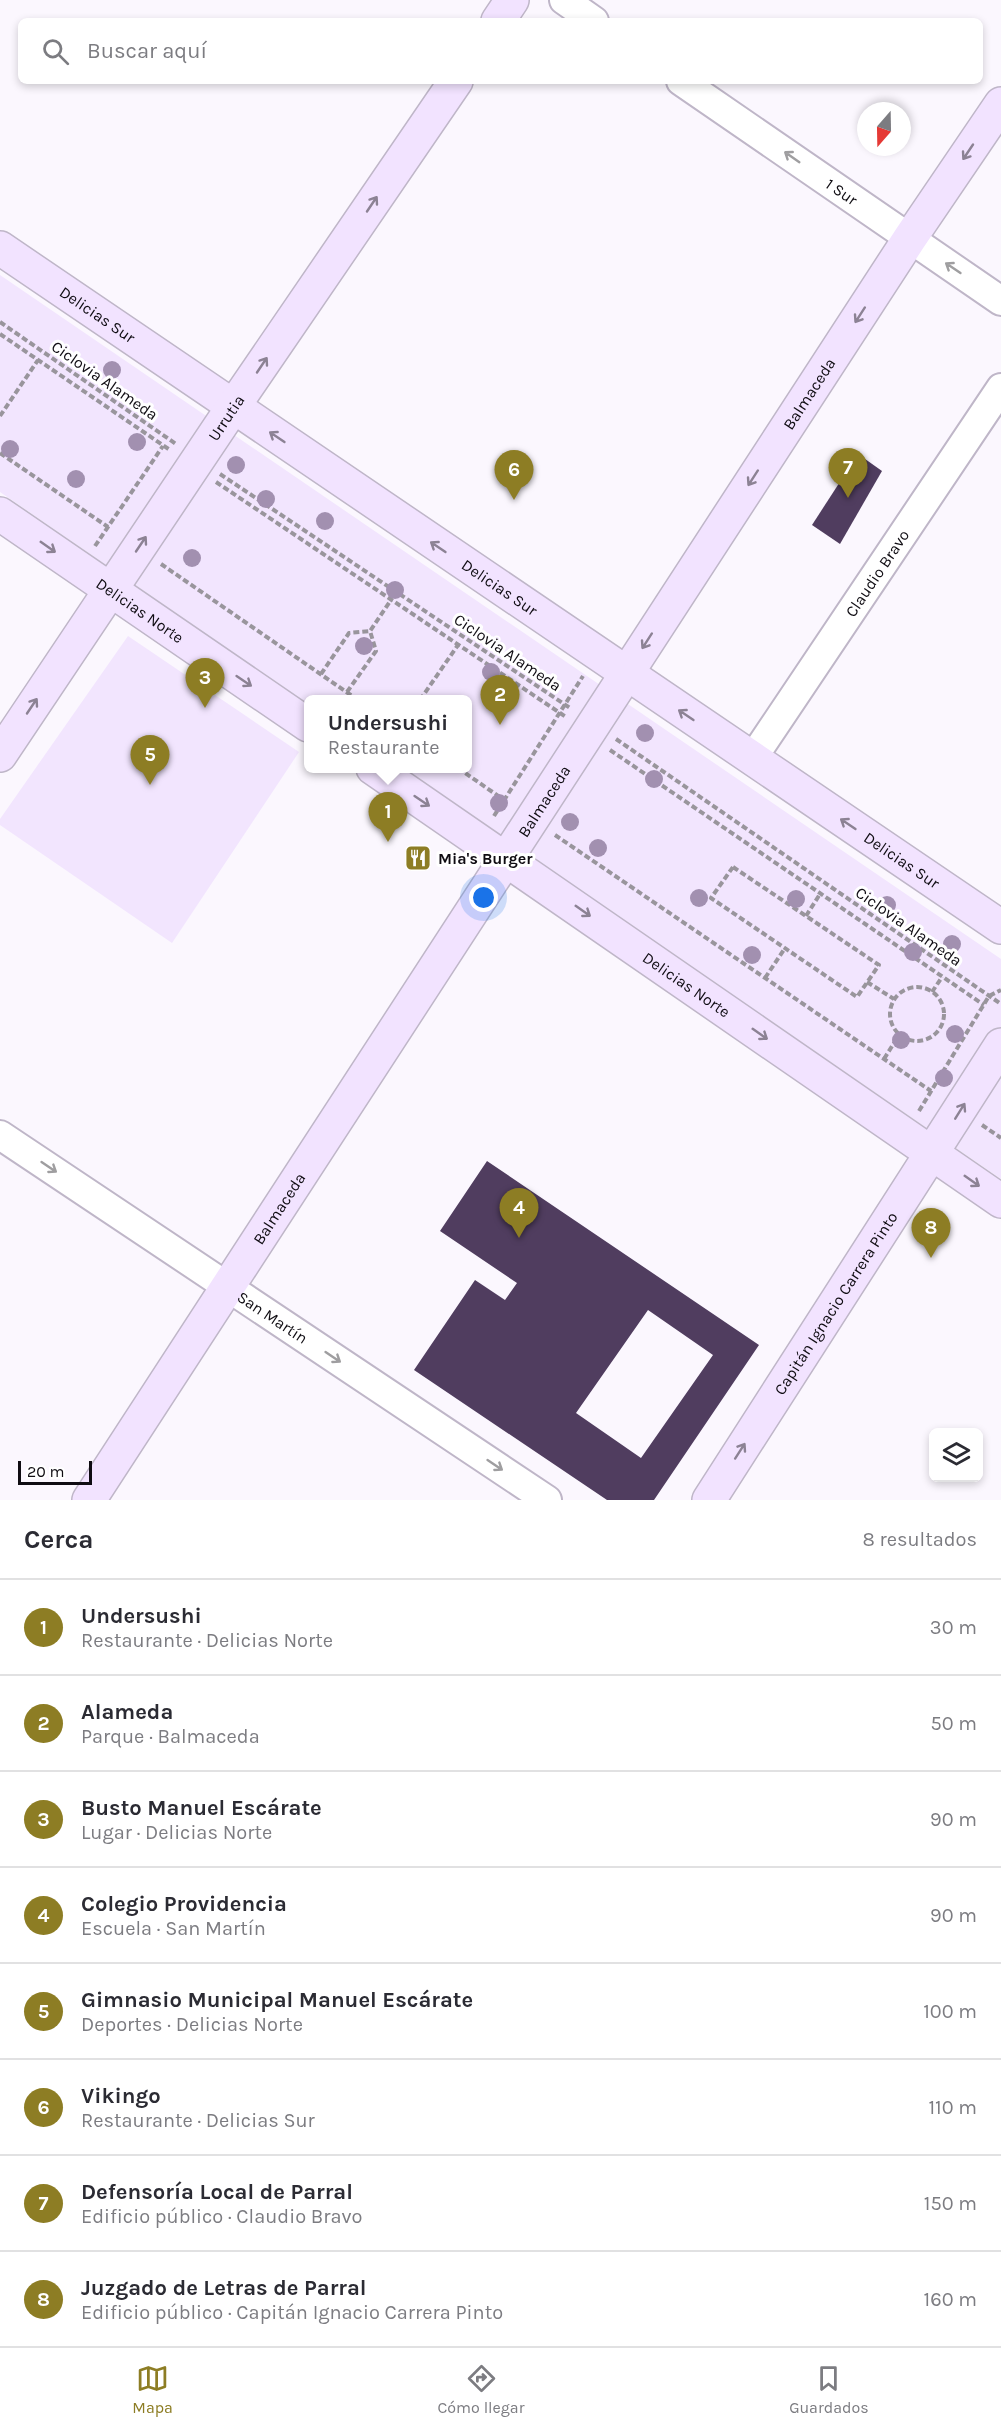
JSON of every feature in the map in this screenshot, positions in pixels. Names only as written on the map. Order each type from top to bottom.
[{"type":"street","points":[[500,18],[512,0]]},
{"type":"street","points":[[564,0],[590,18]]},
{"type":"street","name":"Urrutia","points":[[0,754],[454,84]]},
{"type":"street","name":"1 Sur","points":[[685,84],[1001,301]]},
{"type":"street","name":"Balmaceda","points":[[89,1500],[506,858],[548,826],[605,739],[626,674],[910,238],[1001,104]]},
{"type":"street","name":"Delicias Sur","points":[[0,248],[1001,927]]},
{"type":"street","name":"Claudio Bravo","points":[[752,759],[1001,388]]},
{"type":"street","name":"Delicias Norte","points":[[0,514],[304,722]]},
{"type":"street","name":"Delicias Norte","points":[[380,773],[1001,1201]]},
{"type":"street","name":"Capitán Ignacio Carrera Pinto","points":[[709,1500],[1001,1045]]},
{"type":"street","name":"San Martín","points":[[0,1135],[547,1500]]},
{"type":"path","name":"Ciclovia Alameda","points":[[0,322],[196,463],[1001,1004]]},
{"type":"path","points":[[0,334],[163,446],[196,463],[458,645],[605,739],[820,894],[984,1005]]},
{"type":"path","points":[[0,416],[38,360]]},
{"type":"path","points":[[79,569],[163,446]]},
{"type":"path","points":[[0,453],[108,527]]},
{"type":"path","points":[[159,563],[352,695]]},
{"type":"path","points":[[370,631],[391,600]]},
{"type":"path","points":[[321,674],[349,633],[370,631]]},
{"type":"path","points":[[347,692],[376,651],[370,631]]},
{"type":"path","points":[[423,695],[458,645]]},
{"type":"path","points":[[466,773],[548,826],[931,1091]]},
{"type":"path","points":[[733,867],[879,965],[857,997],[785,948],[711,898],[733,867]]},
{"type":"path","points":[[806,916],[820,894]]},
{"type":"path","points":[[765,978],[785,948]]},
{"type":"path","points":[[932,992],[942,977]]},
{"type":"path","points":[[867,982],[894,999]]},
{"type":"path","points":[[914,987],[932,992],[938,998],[944,1014],[939,1030],[932,1037],[916,1041],[899,1035],[890,1020],[894,999],[905,989],[914,987]]},
{"type":"path","points":[[905,1134],[989,996],[1001,990]]},
{"type":"path","points":[[884,1059],[899,1035]]},
{"type":"path","points":[[978,1122],[1001,1138]]},
{"type":"shaded area","points":[[0,275],[1001,959],[1001,1179],[409,773],[472,773],[472,695],[304,695],[304,701],[0,492]]},
{"type":"shaded area","points":[[128,636],[299,752],[172,943],[0,825],[0,819]]},
{"type":"building","points":[[858,454],[882,471],[840,544],[812,525]]},
{"type":"building","points":[[487,1161],[759,1345],[654,1500],[607,1500],[414,1370],[475,1280],[505,1300],[517,1283],[440,1231]],"holes":[[[648,1310],[713,1355],[641,1458],[576,1413]]]},
{"type":"place","name":"Defensoría Local de Parral","points":[[848,498]]},
{"type":"place","name":"Vikingo","points":[[514,500]]},
{"type":"place","name":"Busto Manuel Escárate","points":[[205,708]]},
{"type":"place","name":"Alameda","points":[[500,725]]},
{"type":"place","name":"Gimnasio Municipal Manuel Escárate","points":[[150,785]]},
{"type":"place","name":"Undersushi","points":[[388,842]]},
{"type":"place","name":"Mia's Burger","points":[[418,858]]},
{"type":"place","name":"Colegio Providencia","points":[[519,1238]]},
{"type":"place","name":"Juzgado de Letras de Parral","points":[[931,1258]]}]
